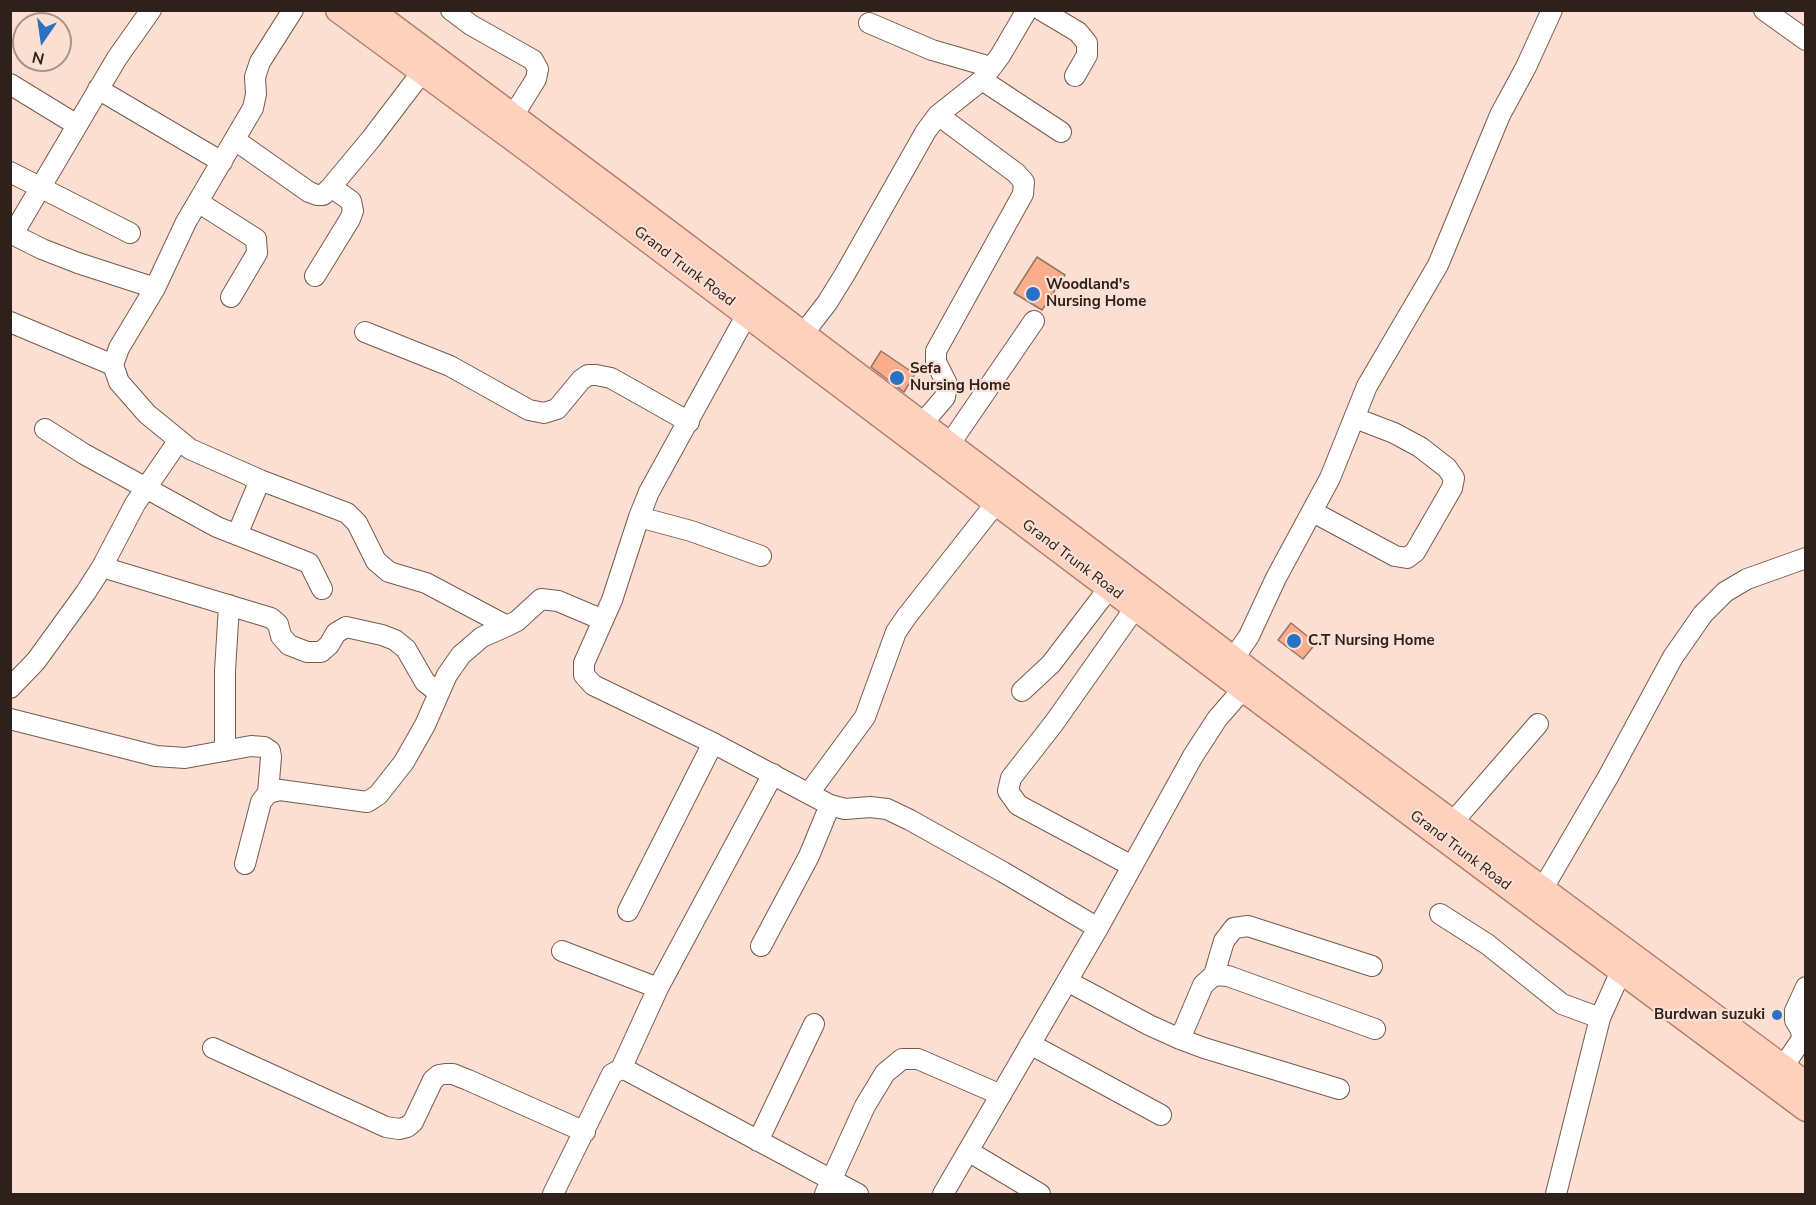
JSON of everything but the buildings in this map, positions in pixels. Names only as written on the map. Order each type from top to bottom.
[{"type":"main road","name":"Grand Trunk Road","points":[[338,10],[1806,1109]]},
{"type":"main road","name":"Grand Trunk Road","points":[[371,11],[1452,823],[1806,1084]]},
{"type":"street","points":[[293,10],[260,62],[255,77],[256,94],[253,108],[186,222],[155,288],[119,348],[113,365],[119,382],[147,414],[190,449],[260,480],[347,513],[357,523],[376,561],[389,572],[426,583],[507,626]]},
{"type":"street","points":[[451,10],[471,25],[533,60],[538,69],[536,79],[513,116]]},
{"type":"street","points":[[803,334],[827,303],[845,274],[926,131],[938,115],[986,73],[1027,10]]},
{"type":"street","points":[[1041,10],[1078,32],[1087,43],[1087,55],[1074,76]]},
{"type":"street","points":[[1234,658],[1249,636],[1276,578],[1330,478],[1367,386],[1437,265],[1500,115],[1526,67],[1552,10]]},
{"type":"street","points":[[1764,10],[1806,40]]},
{"type":"street","points":[[142,14],[12,233],[42,249],[78,263],[155,288]]},
{"type":"street","points":[[869,23],[986,73],[1061,132]]},
{"type":"street","points":[[235,140],[309,192],[322,195],[331,187],[422,72]]},
{"type":"street","points":[[10,84],[77,125]]},
{"type":"street","points":[[98,89],[222,162]]},
{"type":"street","points":[[922,424],[945,397],[947,384],[936,362],[936,351],[1023,194],[1024,182],[1016,173],[938,115]]},
{"type":"street","points":[[10,172],[130,233]]},
{"type":"street","points":[[315,276],[353,211],[351,201],[331,187]]},
{"type":"street","points":[[198,202],[256,239],[257,253],[231,297]]},
{"type":"street","points":[[747,314],[650,492],[639,518],[622,575],[584,663],[584,675],[593,685],[713,743],[830,805],[845,808],[887,809],[1003,872],[1098,928]]},
{"type":"street","points":[[950,445],[1034,321]]},
{"type":"street","points":[[10,322],[113,365]]},
{"type":"street","points":[[365,332],[450,366],[529,410],[544,413],[557,409],[580,380],[588,375],[596,375],[611,378],[689,422]]},
{"type":"street","points":[[1313,512],[1395,556],[1407,558],[1415,552],[1452,488],[1454,478],[1447,468],[1420,447],[1394,433],[1355,418]]},
{"type":"street","points":[[45,429],[66,444],[217,527],[309,563],[322,589]]},
{"type":"street","points":[[10,688],[36,661],[102,567],[146,487],[178,440]]},
{"type":"street","points":[[237,535],[260,480]]},
{"type":"street","points":[[809,793],[865,717],[896,632],[996,503]]},
{"type":"street","points":[[639,518],[691,531],[761,556]]},
{"type":"street","points":[[1542,890],[1608,777],[1673,657],[1703,615],[1725,592],[1747,579],[1806,558]]},
{"type":"street","points":[[102,567],[271,618],[278,624],[281,636],[288,645],[307,652],[321,652],[329,645],[336,633],[346,627],[382,635],[395,640],[406,649],[424,682],[439,693]]},
{"type":"street","points":[[1022,691],[1051,664],[1109,588]]},
{"type":"street","points":[[268,793],[280,790],[367,802],[378,795],[404,762],[447,675],[461,655],[482,637],[517,621],[541,599],[558,601],[603,620]]},
{"type":"street","points":[[225,751],[225,671],[229,605]]},
{"type":"street","points":[[1132,866],[1018,805],[1008,791],[1011,778],[1054,723],[1135,608]]},
{"type":"street","points":[[943,1194],[1098,928],[1193,756],[1217,719],[1243,689]]},
{"type":"street","points":[[10,719],[156,756],[185,758],[251,746],[264,747],[272,757],[268,793],[261,802],[245,864]]},
{"type":"street","points":[[1452,823],[1538,724]]},
{"type":"street","points":[[628,911],[713,743]]},
{"type":"street","points":[[621,1070],[658,988],[773,774]]},
{"type":"street","points":[[761,946],[809,856],[830,805]]},
{"type":"street","points":[[1440,914],[1487,944],[1562,1004],[1600,1018]]},
{"type":"street","points":[[1180,1039],[1203,985],[1214,975],[1224,941],[1234,928],[1248,926],[1372,966]]},
{"type":"street","points":[[562,951],[658,988]]},
{"type":"street","points":[[1556,1194],[1600,1018],[1621,971]]},
{"type":"street","points":[[1214,975],[1228,976],[1375,1029]]},
{"type":"street","points":[[1067,981],[1180,1039],[1339,1089]]},
{"type":"street","points":[[1783,1068],[1802,1040],[1801,1030],[1795,1020],[1795,1011],[1806,987]]},
{"type":"street","points":[[758,1141],[814,1024]]},
{"type":"street","points":[[1030,1044],[1161,1115]]},
{"type":"street","points":[[213,1048],[386,1127],[399,1129],[407,1127],[413,1122],[433,1080],[439,1075],[453,1074],[585,1132]]},
{"type":"street","points":[[828,1187],[865,1106],[885,1072],[902,1059],[918,1059],[1000,1095]]},
{"type":"street","points":[[553,1194],[612,1074],[621,1070],[628,1071],[758,1141],[828,1187],[858,1194]]},
{"type":"street","points":[[968,1151],[1040,1194]]},
{"type":"place","name":"Woodland's Nursing Home","points":[[1033,294]]},
{"type":"place","name":"Sefa Nursing Home","points":[[897,378]]},
{"type":"place","name":"C.T Nursing Home","points":[[1294,641]]},
{"type":"place","name":"Burdwan suzuki","points":[[1777,1015]]}]
